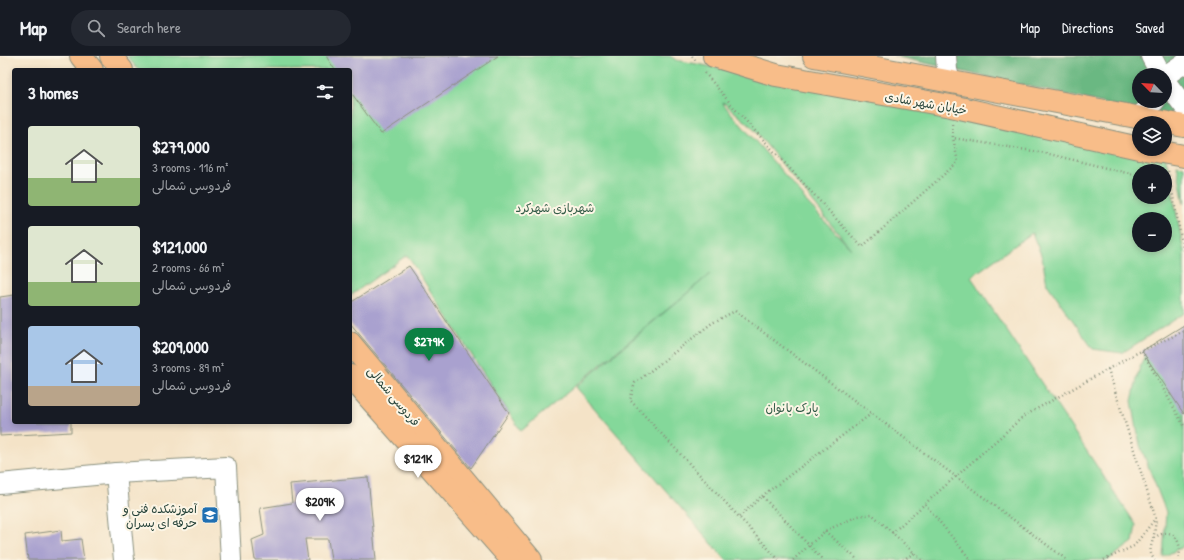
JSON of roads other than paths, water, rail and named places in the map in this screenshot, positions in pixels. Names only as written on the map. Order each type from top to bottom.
[{"type":"main road","points":[[81,56],[90,68]]},
{"type":"main road","points":[[111,56],[120,68]]},
{"type":"main road","name":"خیابان شهر شادی","points":[[814,56],[1132,117]]},
{"type":"main road","name":"خیابان شهر شادی","points":[[704,62],[951,106],[1132,146]]},
{"type":"main road","name":"خیابان شهر شادی","points":[[1172,124],[1184,126]]},
{"type":"main road","name":"فردوسی شمالی","points":[[352,345],[531,560]]},
{"type":"main road","name":"فردوسی شمالی","points":[[352,378],[512,560]]},
{"type":"lane","points":[[946,56],[947,70],[950,81]]},
{"type":"lane","points":[[1151,56],[1157,68]]},
{"type":"lane","points":[[1172,72],[1184,64]]},
{"type":"lane","points":[[1172,90],[1184,106]]},
{"type":"lane","points":[[1140,116],[1148,108]]},
{"type":"lane","points":[[0,484],[116,473],[226,467],[231,560]]},
{"type":"lane","points":[[116,473],[124,560]]},
{"type":"place","name":"آموزشکده فنی و حرفه ای پسران","points":[[210,515]]},
{"type":"park label","name":"شهربازی شهرکرد","points":[[555,207]]},
{"type":"park label","name":"پارک بانوان","points":[[792,407]]}]
